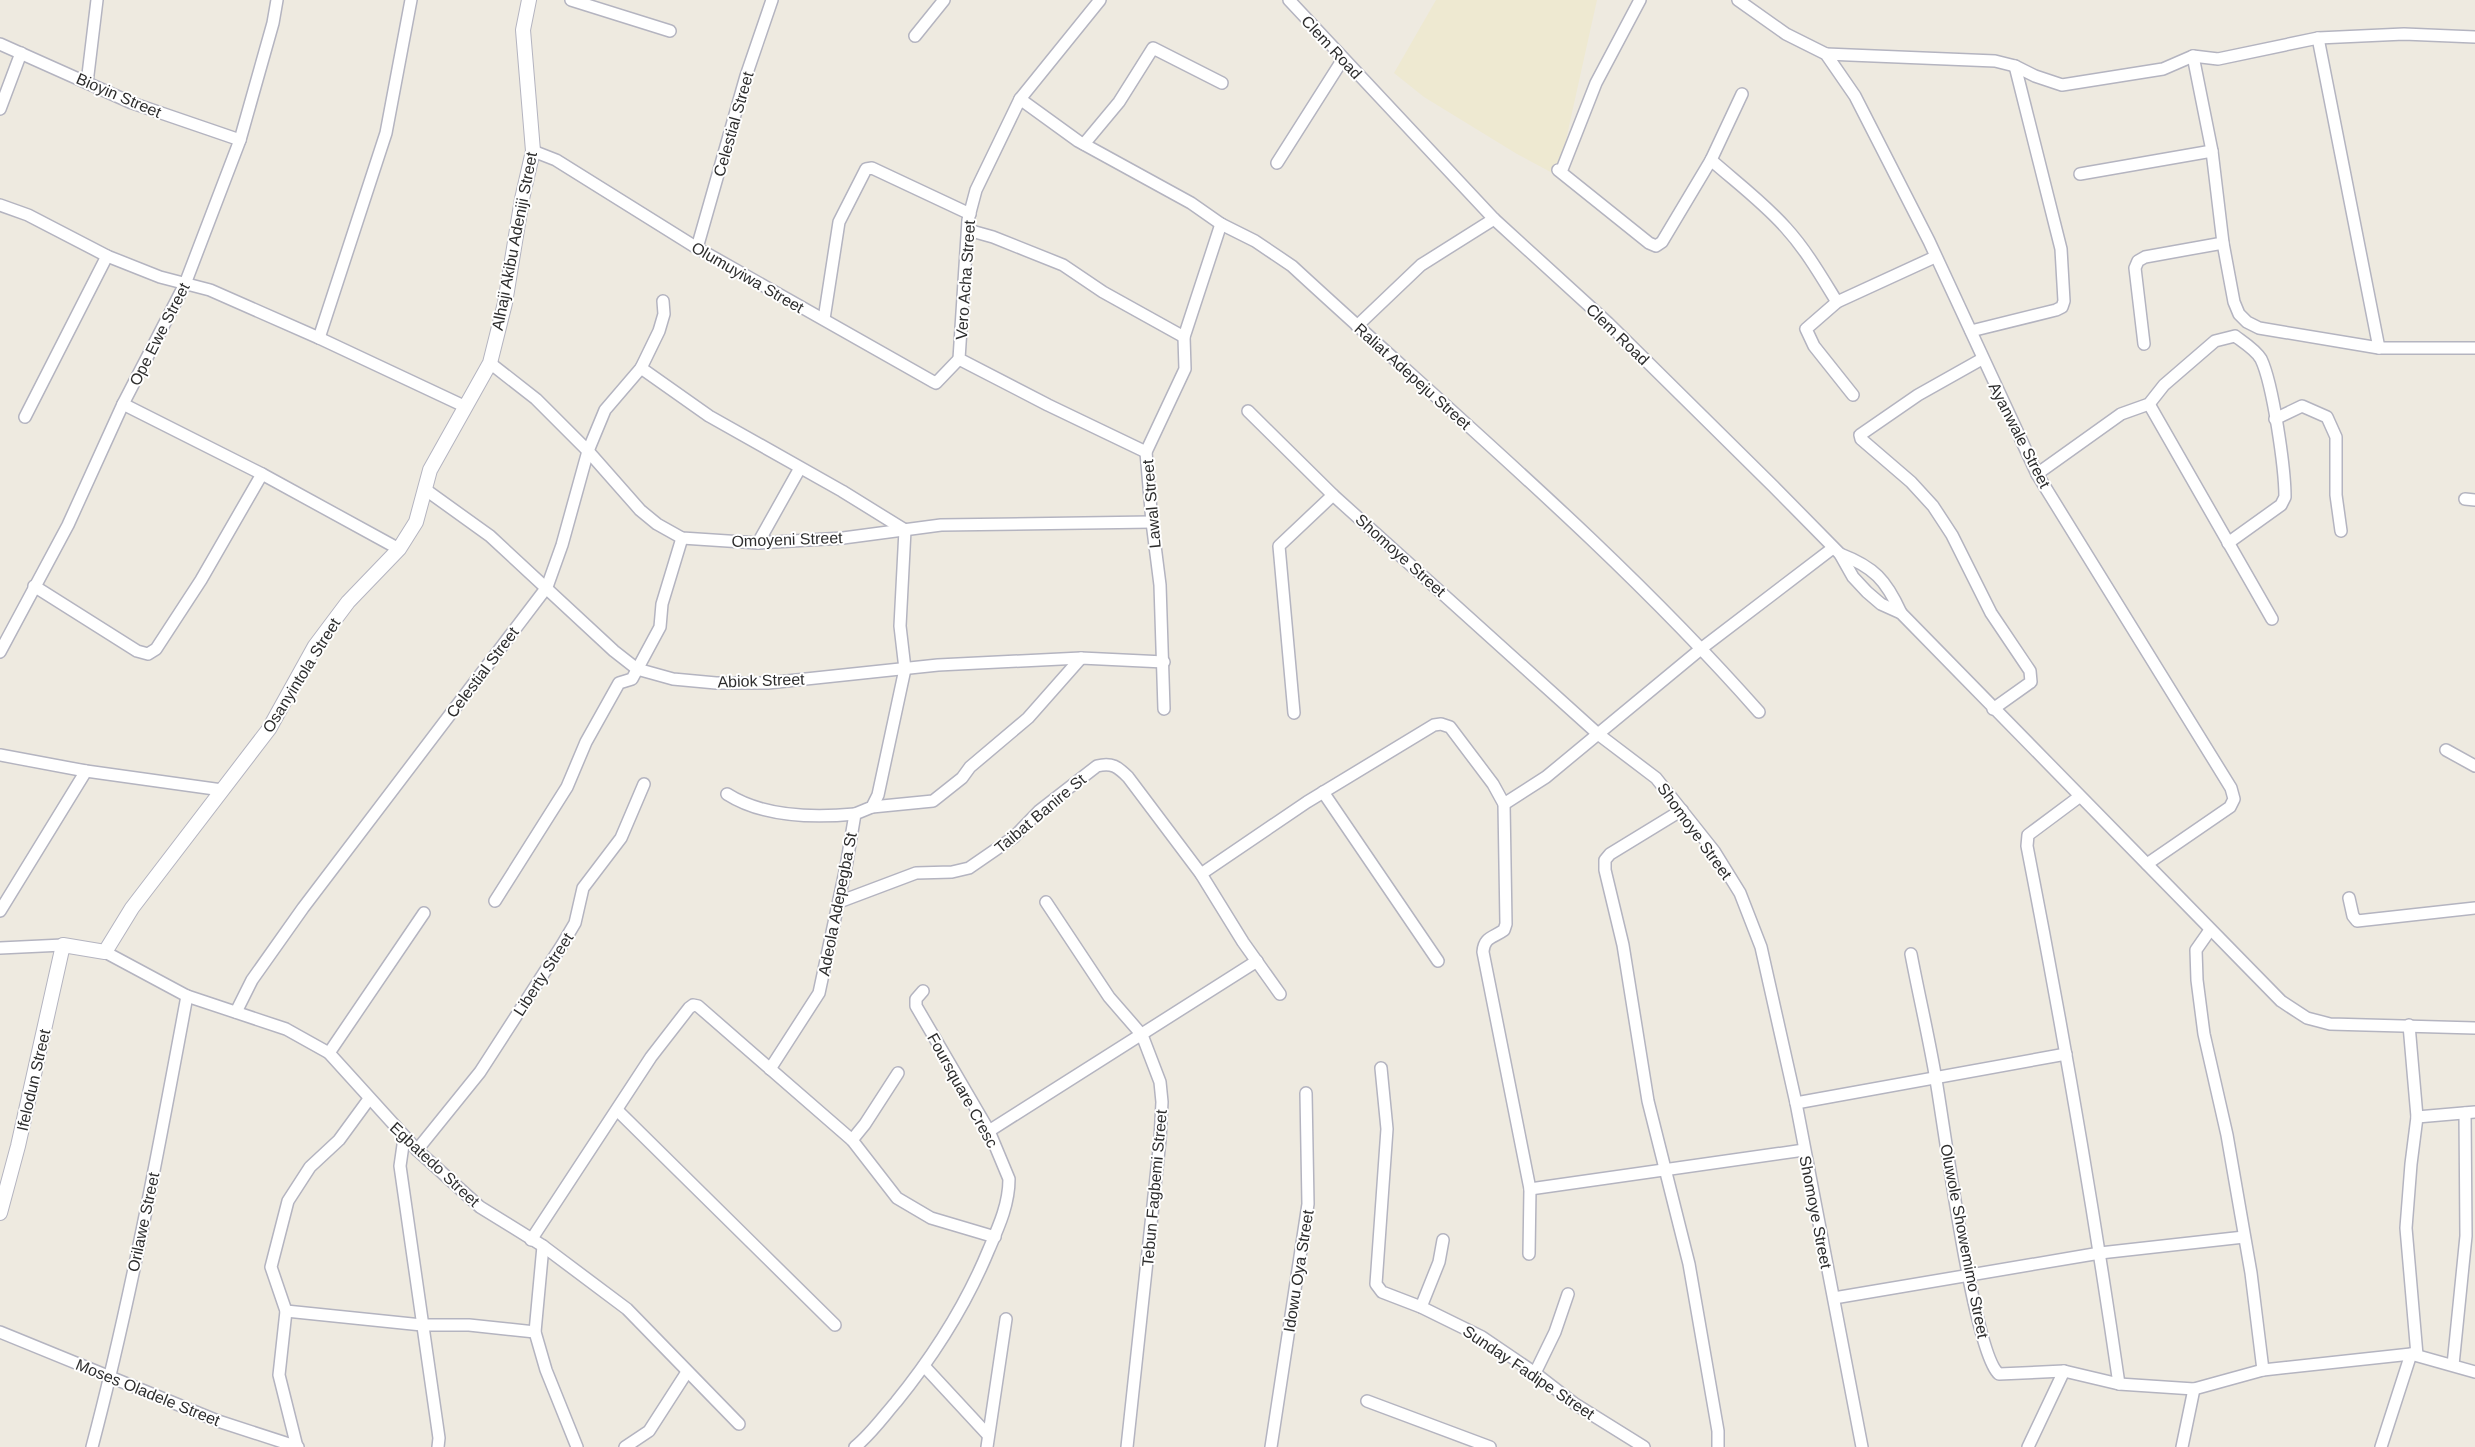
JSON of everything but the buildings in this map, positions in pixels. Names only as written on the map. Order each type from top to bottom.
[{"type":"street","points":[[87,82],[97,0]]},
{"type":"street","name":"Ope Ewe Street","points":[[0,652],[68,525],[123,404],[185,284],[240,140],[273,23],[277,0]]},
{"type":"street","points":[[319,338],[386,133],[411,0]]},
{"type":"street","name":"Alhaji Akibu Adeniji Street","points":[[490,363],[505,303],[522,199],[533,151],[523,30],[529,0]]},
{"type":"street","points":[[571,0],[670,31]]},
{"type":"street","name":"Celestial Street","points":[[697,248],[746,76],[772,0]]},
{"type":"street","points":[[915,36],[944,0]]},
{"type":"street","name":"Vero Acha Street","points":[[1100,0],[1020,99],[976,190],[968,230],[959,359],[1048,405],[1146,452]]},
{"type":"street","name":"Clem Road","points":[[1289,0],[1494,219],[1608,323],[1837,551],[1853,576],[1867,592],[1881,604],[1901,613],[2281,1002],[2307,1018],[2330,1024],[2475,1028]]},
{"type":"street","points":[[1640,0],[1596,83],[1560,172],[1558,170],[1649,243],[1656,246],[1662,242],[1711,160],[1742,94]]},
{"type":"street","name":"Ayanwale Street","points":[[1738,0],[1786,34],[1826,54],[1855,96],[1935,257],[2037,474],[2224,774],[2234,798],[2230,807],[2147,864]]},
{"type":"street","points":[[1826,54],[1994,61],[2015,66],[2062,85],[2163,69],[2193,56],[2218,59],[2318,38],[2404,34],[2475,38]]},
{"type":"street","points":[[2318,38],[2379,348]]},
{"type":"street","name":"Bioyin Street","points":[[0,44],[132,103],[240,140]]},
{"type":"street","points":[[1084,144],[1119,102],[1153,48],[1222,83]]},
{"type":"street","points":[[0,109],[21,53]]},
{"type":"street","points":[[2193,56],[2212,151],[2223,243],[2234,302],[2239,314],[2247,322],[2259,328],[2379,348],[2475,348]]},
{"type":"street","points":[[1277,163],[1343,59]]},
{"type":"street","points":[[1970,331],[2056,310],[2062,307],[2064,301],[2061,249],[2015,66]]},
{"type":"street","name":"Raliat Adepeju Street","points":[[1020,99],[1084,144],[1191,203],[1221,224],[1255,240],[1292,266],[1626,570],[1702,648],[1759,712]]},
{"type":"street","name":"Olumuyiwa Street","points":[[533,151],[556,160],[697,248],[936,383],[959,359]]},
{"type":"street","points":[[2080,174],[2212,151]]},
{"type":"street","points":[[1711,160],[1756,198],[1786,228],[1808,256],[1837,302]]},
{"type":"street","points":[[824,319],[839,222],[866,169],[872,168],[970,214]]},
{"type":"street","points":[[0,205],[28,215],[107,256],[185,284],[210,290],[319,338],[466,407]]},
{"type":"street","points":[[1357,326],[1421,265],[1494,219]]},
{"type":"street","name":"Lawal Street","points":[[1164,709],[1164,662],[1160,585],[1146,452],[1185,369],[1184,336],[1221,224]]},
{"type":"street","points":[[968,230],[993,237],[1063,266],[1103,292],[1184,336]]},
{"type":"street","points":[[2144,344],[2136,268],[2138,261],[2145,257],[2223,243]]},
{"type":"street","points":[[26,417],[107,256]]},
{"type":"street","points":[[1853,395],[1814,346],[1806,329],[1837,302],[1935,257]]},
{"type":"street","name":"Celestial Street","points":[[236,1012],[252,980],[303,908],[547,587],[564,536],[588,451],[606,410],[641,368],[659,331],[664,314],[664,301]]},
{"type":"street","points":[[2037,474],[2121,414],[2149,404],[2164,385],[2215,342],[2235,336],[2260,357],[2265,369],[2275,419],[2285,498],[2281,505],[2228,543]]},
{"type":"street","points":[[1982,359],[1918,395],[1860,435],[1861,439],[1911,482],[1933,506],[1952,535],[1991,613],[2030,671],[2031,682],[1993,709]]},
{"type":"street","name":"Osanyintola Street","points":[[104,952],[132,908],[269,729],[315,646],[348,602],[399,549],[416,522],[430,470],[490,363]]},
{"type":"street","name":"Omoyeni Street","points":[[490,363],[536,399],[588,451],[640,510],[657,524],[682,538],[758,543],[842,538],[941,526],[1152,522]]},
{"type":"street","points":[[641,368],[709,416],[905,530],[900,626],[904,669],[882,776],[872,807]]},
{"type":"street","points":[[123,404],[262,474],[399,549]]},
{"type":"street","points":[[2149,404],[2272,619]]},
{"type":"street","points":[[2275,419],[2302,406],[2327,417],[2336,437],[2336,495],[2341,531]]},
{"type":"street","name":"Shomoye Street","points":[[1248,411],[1333,495],[1598,734],[1656,778],[1714,851],[1740,893],[1754,924],[1761,947],[1796,1103],[1862,1447]]},
{"type":"street","points":[[758,543],[800,468]]},
{"type":"street","points":[[34,586],[137,651],[148,654],[156,649],[201,580],[262,474]]},
{"type":"street","name":"Abiok Street","points":[[426,490],[490,536],[614,651],[637,669],[673,679],[716,683],[768,683],[938,665],[1081,658],[1164,662]]},
{"type":"street","points":[[1294,713],[1279,546],[1333,495]]},
{"type":"street","points":[[494,900],[567,786],[586,742],[619,683],[632,679],[660,626],[662,604],[682,538]]},
{"type":"street","points":[[1504,804],[1546,777],[1702,648],[1837,551],[1863,563],[1877,574],[1892,594],[1901,613]]},
{"type":"street","name":"Adeola Adepegba St","points":[[770,1069],[819,993],[839,902],[855,814],[872,807],[933,801],[962,778],[970,768],[1028,718],[1081,658]]},
{"type":"street","points":[[1201,874],[1323,792],[1434,725],[1441,724],[1450,727],[1499,792],[1504,804],[1506,924],[1504,930],[1487,938],[1483,943],[1483,952],[1530,1189],[1529,1254]]},
{"type":"street","points":[[2446,750],[2475,766]]},
{"type":"street","points":[[0,755],[86,771],[222,790]]},
{"type":"street","name":"Taibat Banire St","points":[[839,902],[916,873],[952,872],[970,868],[1014,837],[1038,811],[1097,766],[1106,763],[1116,766],[1128,777],[1201,874],[1280,994]]},
{"type":"street","points":[[0,911],[86,771]]},
{"type":"street","name":"Liberty Street","points":[[417,1150],[480,1072],[562,945],[575,923],[583,888],[621,838],[644,784]]},
{"type":"street","points":[[1323,792],[1438,961]]},
{"type":"street","points":[[727,794],[779,812],[802,815],[855,814]]},
{"type":"street","points":[[2079,797],[2028,835],[2027,841],[2100,1254],[2119,1384]]},
{"type":"street","points":[[1682,810],[1610,854],[1605,860],[1623,945],[1648,1101],[1688,1264],[1718,1431],[1718,1447]]},
{"type":"street","points":[[2349,898],[2353,916],[2358,921],[2475,908]]},
{"type":"street","name":"Tebun Fagbemi Street","points":[[1046,902],[1109,997],[1142,1035],[1160,1082],[1162,1102],[1160,1140],[1127,1447]]},
{"type":"street","points":[[329,1054],[424,913]]},
{"type":"street","points":[[2210,930],[2196,950],[2197,980],[2204,1034],[2227,1135],[2263,1370]]},
{"type":"street","points":[[0,948],[63,945],[104,952]]},
{"type":"street","name":"Ifelodun Street","points":[[0,1213],[18,1146],[63,945]]},
{"type":"street","name":"Egbatedo Street","points":[[104,952],[187,996],[286,1029],[329,1054],[404,1138],[480,1207],[543,1246],[627,1309],[739,1424]]},
{"type":"street","name":"Oluwole Showemimo Street","points":[[1911,954],[1936,1078],[1968,1276],[1980,1334],[1993,1370],[1999,1374],[2007,1375],[2064,1371],[2119,1384],[2194,1389],[2263,1370],[2414,1355],[2475,1372]]},
{"type":"street","points":[[989,1132],[1258,961]]},
{"type":"street","name":"Foursquare Cresc","points":[[855,1447],[878,1424],[924,1366],[961,1309],[1002,1221],[1009,1179],[989,1132],[916,1006],[916,999],[923,991]]},
{"type":"street","name":"Orilawe Street","points":[[92,1447],[110,1378],[164,1121],[187,996]]},
{"type":"street","points":[[531,1240],[651,1057],[693,1005],[698,1006],[852,1140],[897,1198],[931,1218],[994,1236]]},
{"type":"street","points":[[2381,1447],[2414,1355],[2406,1228],[2417,1117],[2409,1025]]},
{"type":"street","points":[[1796,1103],[2066,1054]]},
{"type":"street","name":"Sunday Fadipe Street","points":[[1381,1068],[1386,1129],[1376,1284],[1382,1292],[1421,1307],[1482,1337],[1535,1373],[1575,1404],[1644,1447]]},
{"type":"street","points":[[852,1140],[865,1124],[898,1073]]},
{"type":"street","name":"Idowu Oya Street","points":[[1271,1447],[1308,1204],[1306,1093]]},
{"type":"street","points":[[297,1447],[279,1375],[286,1311],[271,1268],[288,1201],[310,1167],[339,1140],[369,1099]]},
{"type":"street","points":[[617,1110],[835,1325]]},
{"type":"street","points":[[2417,1117],[2470,1113],[2466,1236],[2453,1365]]},
{"type":"street","points":[[404,1138],[400,1166],[439,1438],[438,1447]]},
{"type":"street","points":[[1530,1189],[1804,1150]]},
{"type":"street","points":[[1834,1298],[2100,1254],[2244,1237]]},
{"type":"street","points":[[1421,1307],[1439,1262],[1443,1240]]},
{"type":"street","points":[[543,1246],[534,1332],[546,1370],[577,1447]]},
{"type":"street","points":[[1535,1373],[1554,1332],[1568,1294]]},
{"type":"street","points":[[286,1311],[422,1325],[469,1325],[534,1332]]},
{"type":"street","points":[[987,1447],[1006,1319]]},
{"type":"street","name":"Moses Oladele Street","points":[[0,1332],[218,1421],[297,1447]]},
{"type":"street","points":[[924,1366],[988,1435]]},
{"type":"street","points":[[2028,1447],[2064,1371]]},
{"type":"street","points":[[625,1447],[649,1431],[687,1372]]},
{"type":"street","points":[[2182,1447],[2194,1389]]},
{"type":"street","points":[[1367,1401],[1490,1447]]},
{"type":"shaded area","points":[[1436,0],[1597,0],[1558,176],[1517,154],[1424,97],[1394,73]]}]
